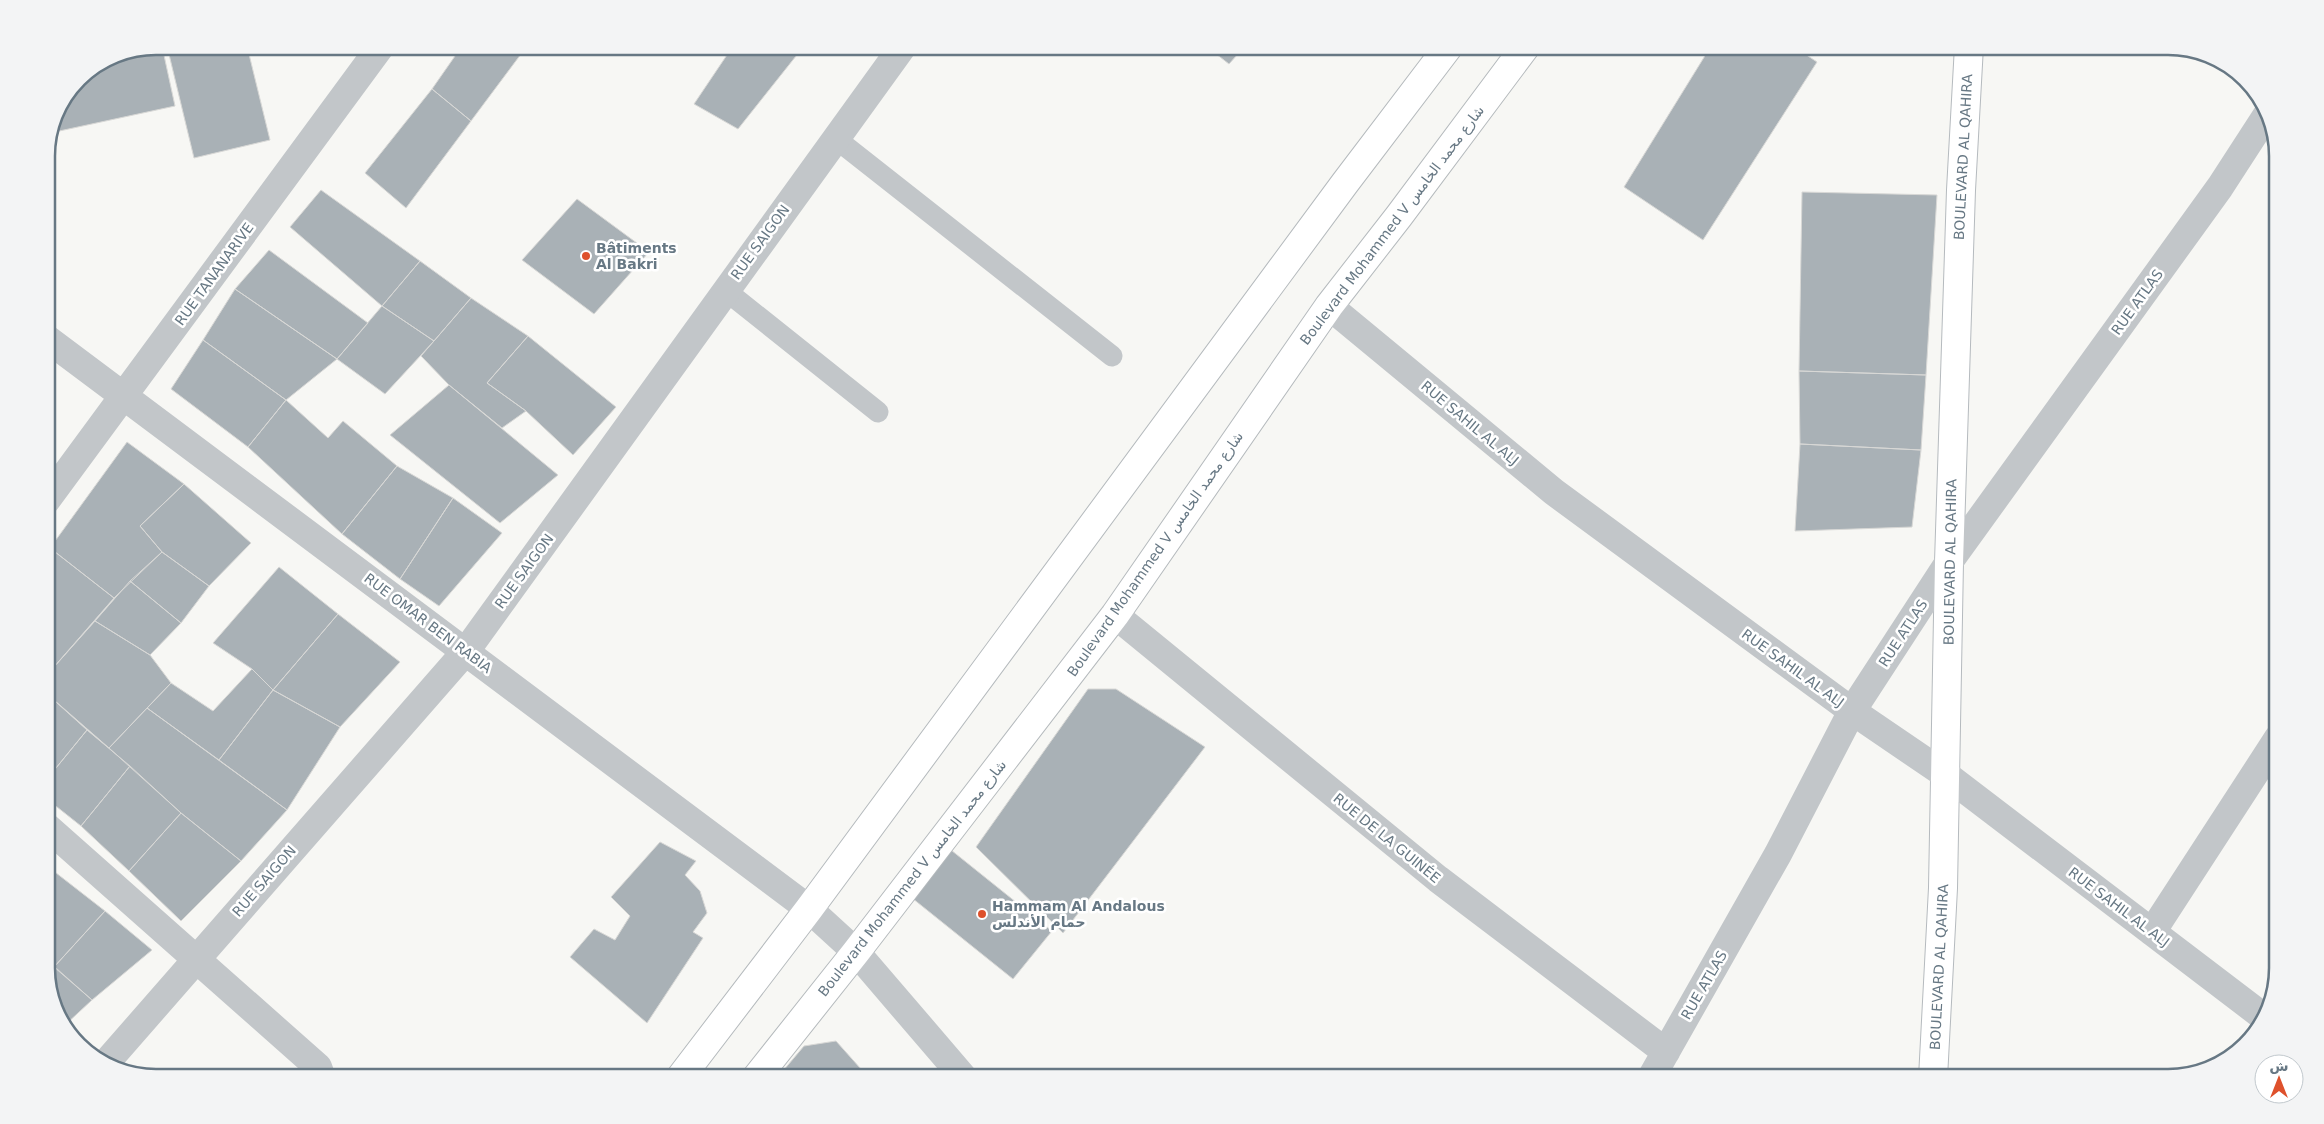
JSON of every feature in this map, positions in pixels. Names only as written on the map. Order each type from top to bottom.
[{"type":"main road","points":[[687,1069],[809,909],[1345,182],[1442,55]]},
{"type":"main road","name":"Boulevard Mohammed V شارع محمد الخامس","points":[[763,1069],[856,952],[1115,615],[1329,306],[1400,216],[1519,55]]},
{"type":"main road","name":"BOULEVARD AL QAHIRA","points":[[1933,1069],[1943,888],[1949,562],[1961,190],[1968,55]]},
{"type":"street","name":"RUE TANANARIVE","points":[[55,489],[375,55]]},
{"type":"street","name":"RUE SAIGON","points":[[110,1058],[466,651],[896,55]]},
{"type":"street","name":"RUE ATLAS","points":[[1656,1069],[1778,854],[1852,712],[1949,562],[2220,187],[2263,121]]},
{"type":"street","name":"RUE SAHIL AL ALJ","points":[[1329,306],[1554,492],[1852,712],[1946,775],[2258,1013]]},
{"type":"street","name":"RUE OMAR BEN RABIA","points":[[55,345],[809,909],[856,952],[956,1069]]},
{"type":"street","name":"RUE DE LA GUINÉE","points":[[1115,615],[1438,879],[1666,1052]]},
{"type":"street","points":[[2152,932],[2269,752]]},
{"type":"street","points":[[55,835],[319,1069]]},
{"type":"lane","points":[[835,138],[1112,356]]},
{"type":"lane","points":[[725,290],[878,412]]},
{"type":"building","points":[[164,55],[175,106],[58,131],[65,112],[85,85],[100,72],[130,58]]},
{"type":"building","points":[[169,55],[249,55],[270,140],[194,158]]},
{"type":"building","points":[[456,55],[520,55],[471,121],[432,89]]},
{"type":"building","points":[[727,55],[797,55],[738,129],[694,104]]},
{"type":"building","points":[[1218,55],[1237,55],[1229,64]]},
{"type":"building","points":[[1705,55],[1806,55],[1817,62],[1703,240],[1624,187]]},
{"type":"building","points":[[432,89],[471,121],[406,208],[365,173]]},
{"type":"building","points":[[321,190],[420,261],[382,306],[290,227]]},
{"type":"building","points":[[1802,192],[1937,195],[1926,375],[1799,371]]},
{"type":"building","name":"Bâtiments Al Bakri","points":[[577,199],[649,252],[594,314],[522,260]]},
{"type":"building","points":[[269,250],[368,323],[337,359],[235,289]]},
{"type":"building","points":[[420,261],[471,298],[434,341],[382,306]]},
{"type":"building","points":[[235,289],[337,359],[286,400],[203,340]]},
{"type":"building","points":[[471,298],[528,336],[487,383],[526,411],[502,428],[449,385],[421,356]]},
{"type":"building","points":[[382,306],[434,341],[385,394],[337,359]]},
{"type":"building","points":[[528,336],[616,407],[573,455],[526,411],[487,383]]},
{"type":"building","points":[[203,340],[286,400],[248,447],[171,389]]},
{"type":"building","points":[[1799,371],[1926,375],[1921,450],[1800,444]]},
{"type":"building","points":[[449,385],[558,475],[500,523],[390,435]]},
{"type":"building","points":[[286,400],[328,438],[343,421],[397,466],[342,534],[248,447]]},
{"type":"building","points":[[127,442],[184,484],[140,526],[162,552],[114,598],[55,552],[55,541]]},
{"type":"building","points":[[1800,444],[1921,450],[1912,527],[1795,531]]},
{"type":"building","points":[[397,466],[453,498],[400,579],[342,534]]},
{"type":"building","points":[[184,484],[251,543],[209,586],[162,552],[140,526]]},
{"type":"building","points":[[453,498],[502,533],[439,606],[400,579]]},
{"type":"building","points":[[55,552],[114,598],[55,666]]},
{"type":"building","points":[[162,552],[209,586],[181,623],[130,581]]},
{"type":"building","points":[[279,567],[338,614],[273,690],[252,669],[213,643]]},
{"type":"building","points":[[130,581],[181,623],[150,655],[95,621]]},
{"type":"building","points":[[338,614],[400,662],[340,727],[273,690]]},
{"type":"building","points":[[95,621],[150,655],[171,683],[109,748],[55,701],[55,666]]},
{"type":"building","points":[[252,669],[273,690],[219,760],[147,708],[171,683],[213,711]]},
{"type":"building","points":[[1088,689],[1116,689],[1205,747],[1063,933],[976,847]]},
{"type":"building","points":[[273,690],[340,727],[287,810],[219,760]]},
{"type":"building","points":[[55,701],[87,730],[55,769]]},
{"type":"building","points":[[147,708],[287,810],[241,861],[181,813],[109,748]]},
{"type":"building","points":[[87,730],[130,766],[81,826],[55,805],[55,769]]},
{"type":"building","points":[[130,766],[181,813],[129,871],[81,826]]},
{"type":"building","points":[[181,813],[241,861],[181,921],[129,871]]},
{"type":"building","points":[[660,842],[696,861],[685,875],[700,891],[707,913],[693,932],[703,938],[647,1023],[570,957],[594,929],[615,940],[630,916],[611,897]]},
{"type":"building","name":"Hammam Al Andalous حمام الأندلس","points":[[951,850],[1052,931],[1013,979],[912,898]]},
{"type":"building","points":[[55,872],[105,911],[55,966]]},
{"type":"building","points":[[105,911],[152,950],[92,1000],[55,966]]},
{"type":"building","points":[[55,967],[92,1000],[70,1020],[60,1000]]},
{"type":"building","points":[[836,1041],[861,1069],[785,1069],[804,1046]]},
{"type":"place","name":"Bâtiments Al Bakri","points":[[586,256]]},
{"type":"place","name":"Hammam Al Andalous حمام الأندلس","points":[[982,914]]}]
